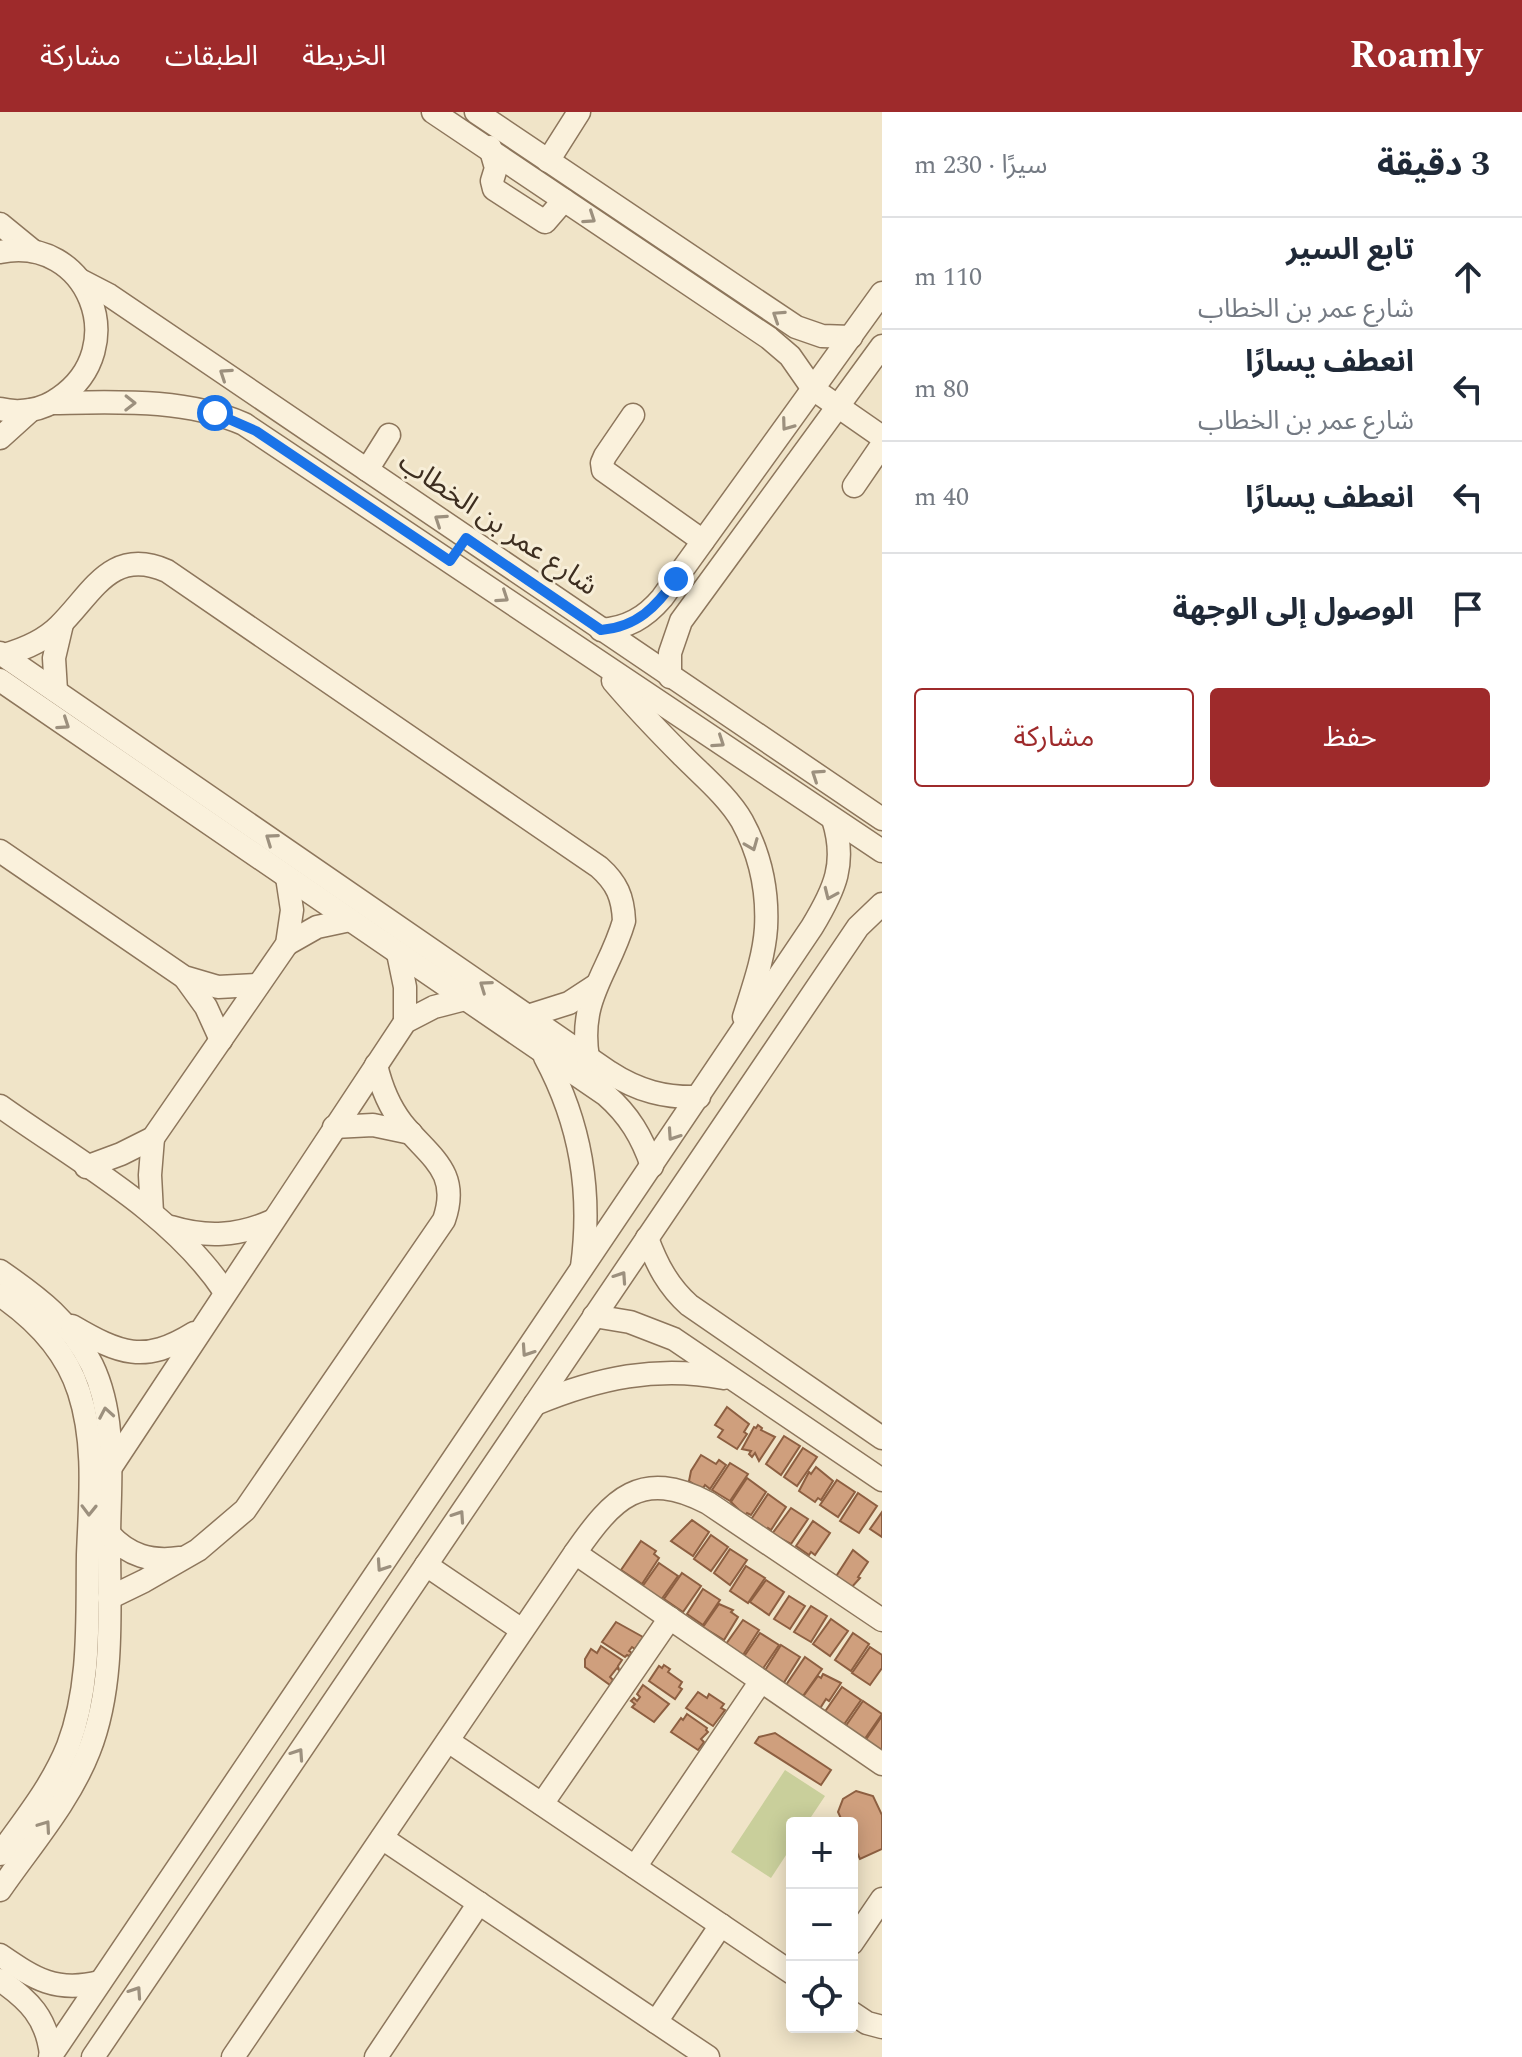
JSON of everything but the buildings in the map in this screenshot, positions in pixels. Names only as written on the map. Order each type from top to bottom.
[{"type":"street","points":[[433,112],[780,346],[813,389],[882,437]]},
{"type":"street","points":[[476,112],[796,327],[822,336],[851,337]]},
{"type":"street","points":[[548,161],[579,112]]},
{"type":"street","points":[[488,149],[502,130]]},
{"type":"street","name":"شارع عمر بن الخطاب","points":[[0,224],[34,252],[59,262],[80,280],[109,295],[882,819]]},
{"type":"street","points":[[0,252],[34,252]]},
{"type":"street","points":[[669,270],[682,252]]},
{"type":"street","points":[[0,438],[72,389],[87,371],[96,348],[97,324],[92,301],[80,280]]},
{"type":"street","points":[[601,630],[619,629],[631,624],[653,608],[882,293]]},
{"type":"street","points":[[670,677],[672,642],[681,621],[837,406],[878,359]]},
{"type":"street","name":"شارع عمر بن الخطاب","points":[[0,409],[142,403],[201,410],[230,418],[256,431],[882,851]]},
{"type":"street","points":[[633,415],[605,456],[603,470],[703,541]]},
{"type":"street","points":[[367,470],[389,435]]},
{"type":"street","points":[[854,486],[882,445]]},
{"type":"street","points":[[450,561],[466,538]]},
{"type":"street","points":[[2,654],[36,643],[62,624],[96,583],[112,571],[132,565],[152,565],[167,571],[402,731],[611,878],[619,891],[624,921],[595,986],[586,1023],[588,1058]]},
{"type":"street","points":[[56,691],[54,658],[62,624]]},
{"type":"street","points":[[2,654],[56,691],[202,805],[287,877],[606,1095],[619,1106],[639,1134],[652,1166]]},
{"type":"street","points":[[594,658],[722,796],[740,819],[753,845],[764,887],[766,930],[739,1037]]},
{"type":"street","points":[[0,680],[202,805],[528,1016],[625,1083],[661,1095],[699,1097]]},
{"type":"street","points":[[50,2056],[812,927],[835,885],[840,849],[833,819]]},
{"type":"street","points":[[0,851],[184,977],[218,987],[258,985]]},
{"type":"street","points":[[287,877],[292,910],[287,944]]},
{"type":"street","points":[[93,2057],[858,927],[882,904]]},
{"type":"street","points":[[86,1167],[153,1138],[287,944],[317,927],[350,920]]},
{"type":"street","points":[[398,953],[405,987],[405,1022]]},
{"type":"street","points":[[184,977],[206,1007],[221,1040]]},
{"type":"street","points":[[528,1016],[569,1003],[595,986]]},
{"type":"street","points":[[110,1468],[405,1022],[434,1007],[465,999]]},
{"type":"street","points":[[543,1052],[570,1111],[585,1175],[587,1218],[581,1272]]},
{"type":"street","points":[[109,1598],[185,1558],[221,1533],[255,1498],[444,1220],[450,1189],[444,1172],[436,1158],[411,1133],[385,1095],[376,1065]]},
{"type":"street","points":[[0,1106],[161,1220],[200,1257],[225,1292]]},
{"type":"street","points":[[334,1127],[373,1125],[411,1133]]},
{"type":"street","points":[[153,1138],[150,1175],[161,1220]]},
{"type":"street","points":[[161,1220],[196,1233],[222,1235],[272,1221]]},
{"type":"street","points":[[647,1238],[663,1275],[689,1305],[882,1438]]},
{"type":"street","points":[[0,1271],[10,1294],[66,1363],[86,1417],[101,1713],[86,1758],[64,1799],[0,1890]]},
{"type":"street","points":[[0,1854],[37,1802],[67,1749],[109,1598],[110,1444],[103,1394],[82,1345],[66,1323],[48,1305],[10,1294]]},
{"type":"street","points":[[594,1316],[630,1322],[663,1334],[882,1480]]},
{"type":"street","points":[[66,1323],[118,1350],[133,1354],[167,1348],[199,1331]]},
{"type":"street","points":[[535,1404],[590,1383],[647,1372],[734,1379]]},
{"type":"street","points":[[233,2057],[575,1553],[599,1519],[616,1502],[638,1491],[662,1487],[686,1492],[708,1503],[881,1618]]},
{"type":"street","points":[[109,1534],[134,1555],[150,1559],[185,1558]]},
{"type":"street","points":[[575,1553],[882,1764]]},
{"type":"street","points":[[426,1565],[522,1630]]},
{"type":"street","points":[[542,1804],[670,1618]]},
{"type":"street","points":[[635,1867],[761,1681]]},
{"type":"street","points":[[448,1741],[786,1969]]},
{"type":"street","points":[[243,1771],[273,1791]]},
{"type":"street","points":[[382,1838],[708,2057]]},
{"type":"street","points":[[858,1934],[882,1899]]},
{"type":"street","points":[[376,2057],[479,1903]]},
{"type":"street","points":[[656,2022],[721,1925]]},
{"type":"street","points":[[0,1955],[32,1976],[58,1985],[100,1982]]},
{"type":"street","points":[[0,1980],[24,1996],[41,2017],[50,2056]]},
{"type":"street","points":[[858,2017],[882,2027]]},
{"type":"green space","points":[[785,1770],[825,1796],[811,1817],[786,1817],[786,1855],[771,1878],[731,1852]]},
{"type":"route","points":[[215,413],[256,431],[450,561],[466,538],[601,630],[619,629],[643,617],[676,579]]}]
